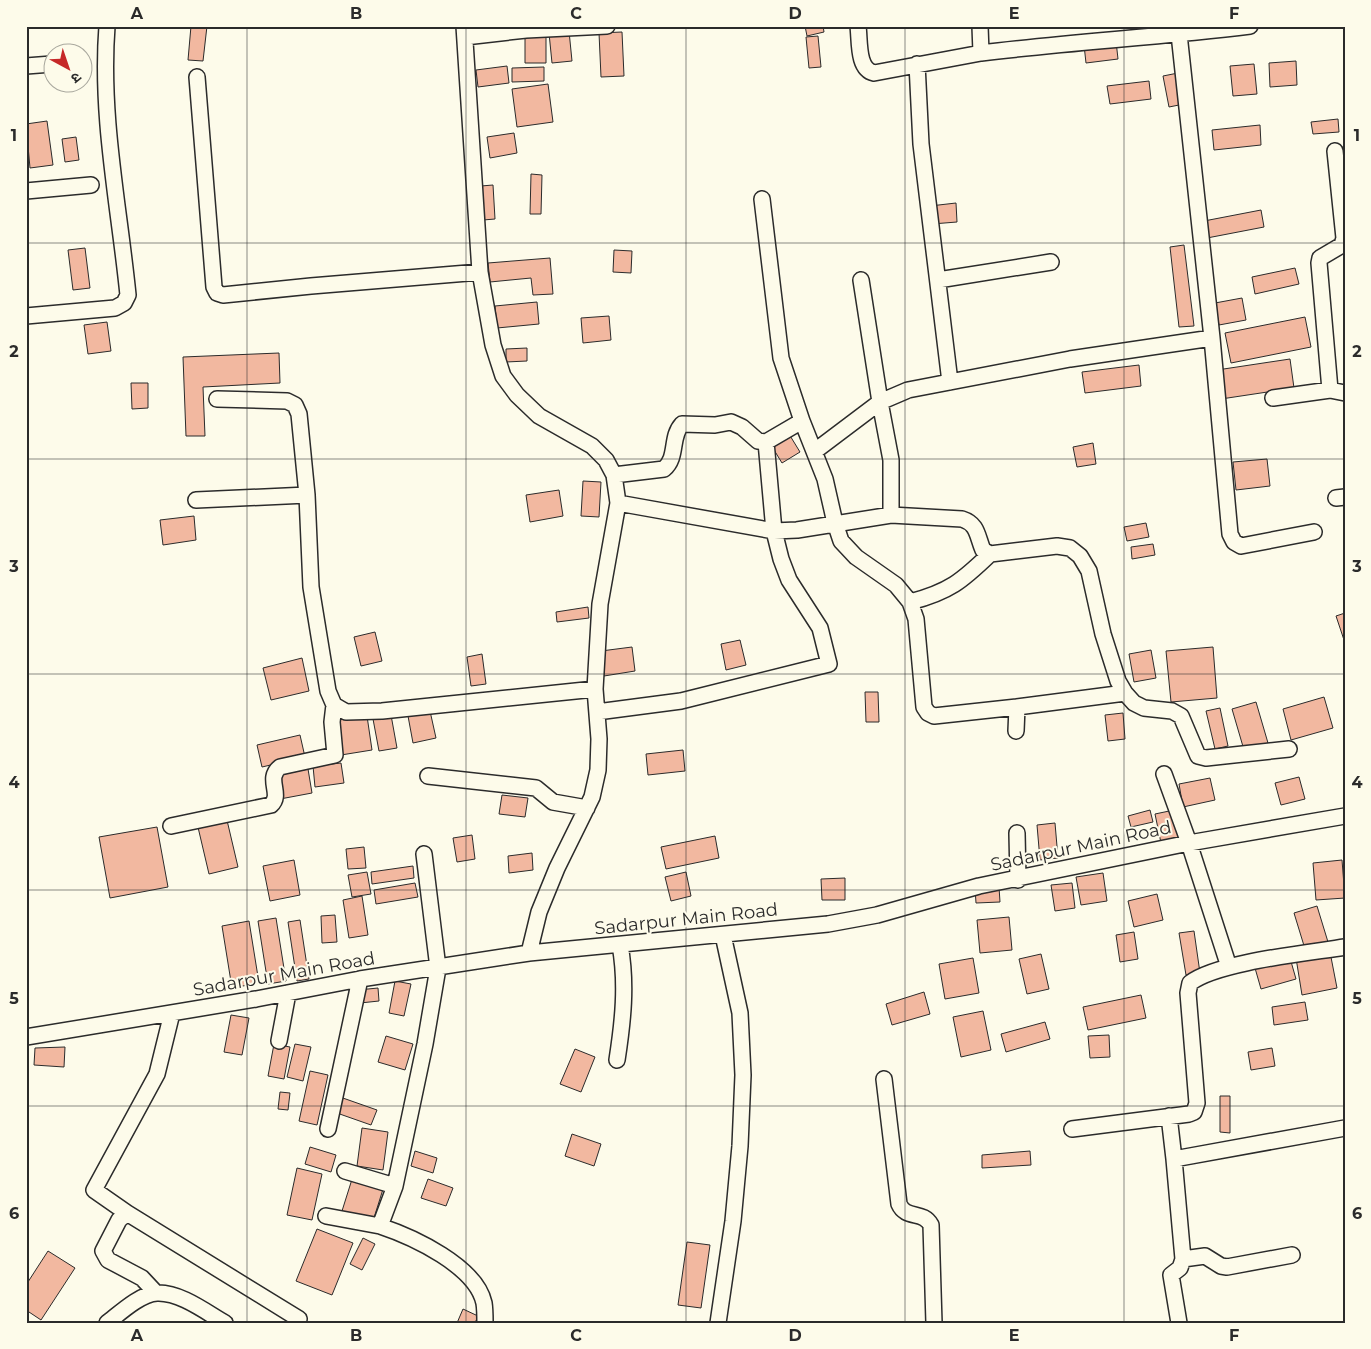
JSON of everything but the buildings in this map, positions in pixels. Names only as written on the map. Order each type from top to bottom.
[{"type":"street","points":[[26,316],[115,308],[124,303],[128,295],[107,119],[105,57],[107,26]]},
{"type":"street","points":[[529,953],[539,912],[553,877],[592,797],[598,770],[595,689],[600,604],[618,503],[614,475],[606,460],[592,446],[539,416],[517,395],[503,376],[493,345],[480,272],[464,32],[607,26]]},
{"type":"street","points":[[858,26],[863,65],[867,71],[874,73],[981,53],[1071,42],[1179,34],[1250,26]]},
{"type":"street","points":[[980,26],[981,53]]},
{"type":"street","points":[[1179,34],[1212,338],[1230,534],[1234,542],[1241,546],[1314,532]]},
{"type":"street","points":[[917,64],[921,144],[950,382]]},
{"type":"street","points":[[26,66],[42,65]]},
{"type":"street","points":[[197,77],[214,287],[217,293],[223,295],[480,272]]},
{"type":"street","points":[[1273,398],[1338,392],[1319,263],[1320,258],[1342,245],[1344,238],[1335,151]]},
{"type":"street","points":[[26,191],[91,185]]},
{"type":"street","points":[[762,199],[778,346],[802,421],[832,499],[835,524],[842,541],[856,557],[896,585],[910,602],[916,619],[924,708],[928,714],[934,716],[1125,693]]},
{"type":"street","points":[[938,280],[1051,262]]},
{"type":"street","points":[[861,280],[891,460],[891,515]]},
{"type":"street","points":[[815,452],[880,402],[908,390],[1078,357],[1212,338]]},
{"type":"street","points":[[171,826],[271,805],[276,798],[273,777],[280,767],[335,755],[332,722],[334,705],[328,691],[310,587],[307,495],[299,414],[295,405],[287,401],[217,399]]},
{"type":"street","points":[[614,475],[664,469],[672,459],[678,428],[687,422],[715,425],[731,422],[742,427],[758,441],[766,442],[802,421]]},
{"type":"street","points":[[597,712],[681,701],[829,664],[820,628],[789,580],[781,559],[774,531],[766,442]]},
{"type":"street","points":[[196,500],[307,495]]},
{"type":"street","points":[[618,503],[774,531],[797,530],[891,515],[962,519],[971,522],[977,530],[983,550],[990,554]]},
{"type":"street","points":[[910,602],[933,596],[952,587],[990,554],[1057,546],[1070,548],[1080,556],[1089,571],[1103,634],[1118,681],[1134,703],[1144,708],[1172,711],[1181,716],[1198,756],[1206,758],[1289,749]]},
{"type":"street","points":[[334,705],[346,712],[382,711],[595,689]]},
{"type":"street","points":[[1016,731],[1017,707]]},
{"type":"street","points":[[1164,774],[1189,843],[1229,967]]},
{"type":"street","points":[[428,776],[536,788],[553,802],[587,808]]},
{"type":"street","name":"Sadarpur Main Road","points":[[26,1037],[360,979],[529,953],[828,924],[877,915],[979,886],[1018,880],[1189,843],[1345,816]]},
{"type":"street","points":[[1018,833],[1018,880]]},
{"type":"street","points":[[380,1226],[395,1186],[425,1044],[438,968],[424,854]]},
{"type":"street","points":[[718,1323],[734,1211],[740,1146],[743,1075],[740,1013],[723,934]]},
{"type":"street","points":[[617,1060],[625,995],[624,969],[620,945]]},
{"type":"street","points":[[1072,1129],[1189,1114],[1197,1107],[1188,993],[1190,983],[1198,977],[1229,967],[1345,947]]},
{"type":"street","points":[[328,1129],[360,979]]},
{"type":"street","points":[[279,1041],[288,993]]},
{"type":"street","points":[[172,1013],[157,1074],[94,1190],[299,1319]]},
{"type":"street","points":[[884,1078],[899,1204],[902,1211],[908,1215],[928,1219],[931,1225],[934,1323]]},
{"type":"street","points":[[1169,1116],[1183,1259],[1180,1268],[1171,1275],[1179,1323]]},
{"type":"street","points":[[1174,1159],[1345,1128]]},
{"type":"street","points":[[345,1171],[395,1186]]},
{"type":"street","points":[[128,1213],[119,1220],[103,1251],[108,1260],[142,1278],[156,1293]]},
{"type":"street","points":[[326,1216],[380,1226],[413,1237],[448,1259],[474,1283],[484,1302],[485,1323]]},
{"type":"street","points":[[1183,1259],[1205,1256],[1221,1266],[1227,1267],[1292,1255]]},
{"type":"street","points":[[107,1323],[139,1300],[156,1293],[174,1296],[225,1323]]},
{"type":"street","points":[[195,1307],[208,1323]]}]
